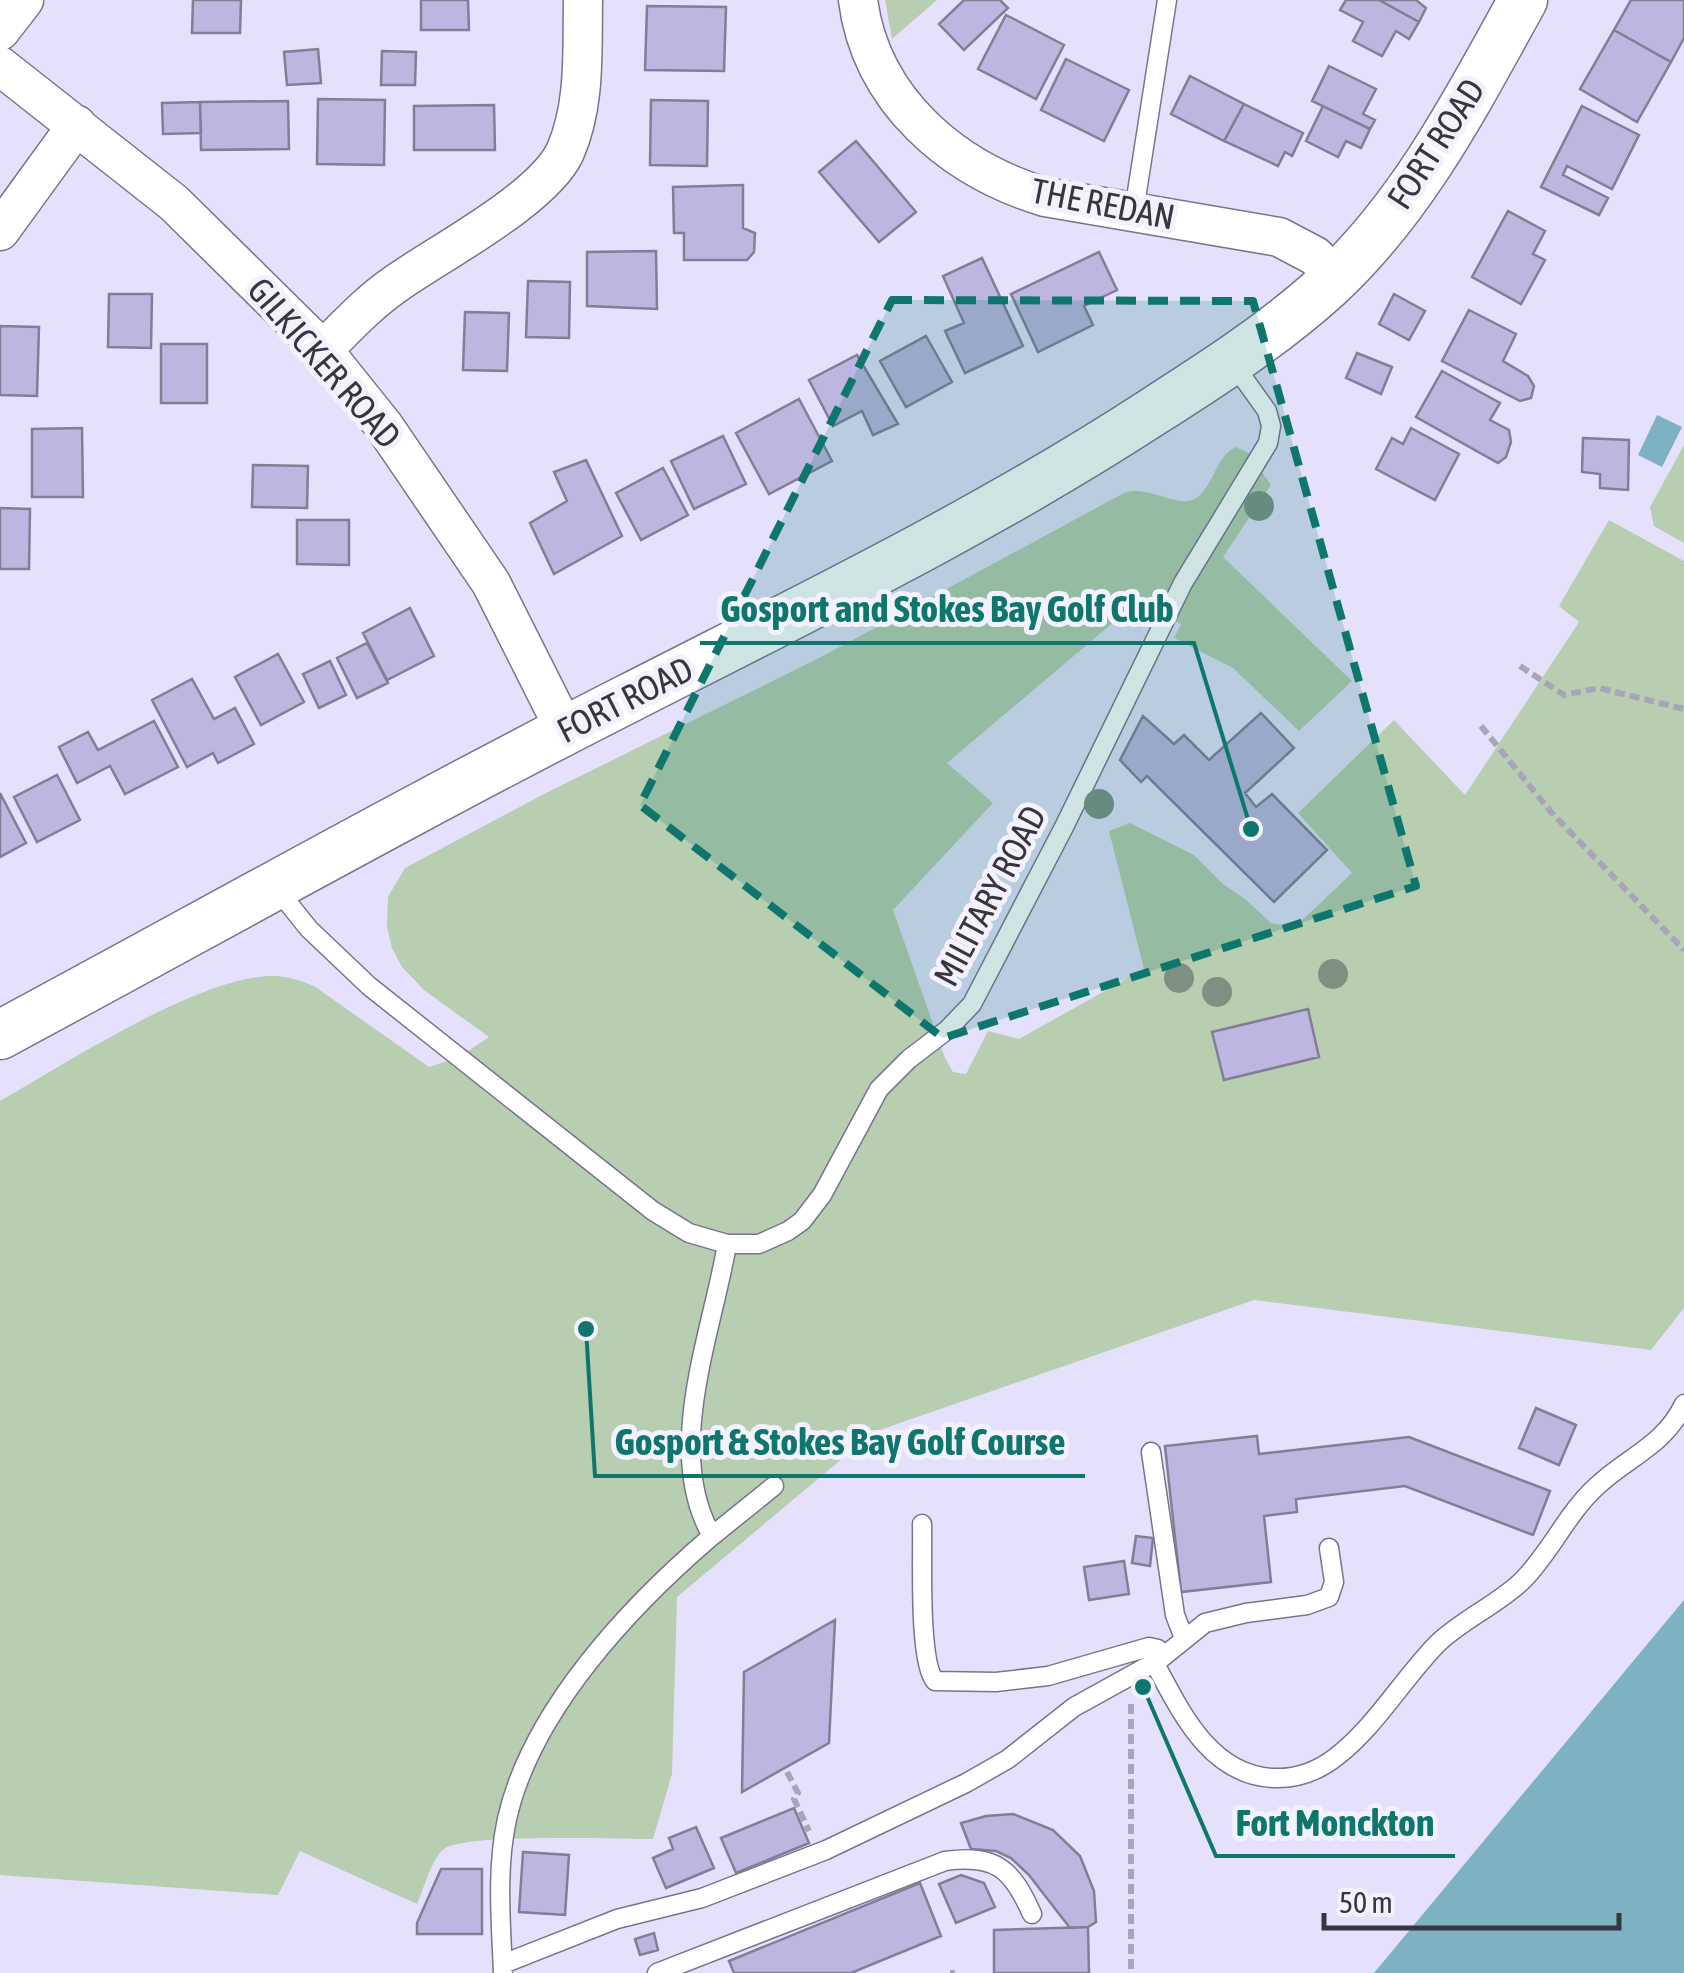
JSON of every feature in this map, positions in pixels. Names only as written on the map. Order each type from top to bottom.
[{"type":"street","points":[[0,31],[24,0]]},
{"type":"street","points":[[323,350],[383,293],[507,208],[554,170],[566,150],[576,118],[581,87],[583,0]]},
{"type":"street","name":"THE REDAN","points":[[858,0],[870,49],[904,108],[945,148],[982,172],[1030,192],[1266,234],[1300,245],[1335,277]]},
{"type":"street","name":"FORT ROAD","points":[[0,1035],[565,730],[878,572],[1055,476],[1231,362],[1335,277],[1390,215],[1430,161],[1523,0]]},
{"type":"street","name":"GILKICKER ROAD","points":[[0,66],[174,203],[323,350],[384,426],[491,584],[565,730]]},
{"type":"street","points":[[0,231],[77,126]]},
{"type":"lane","points":[[1134,211],[1167,0]]},
{"type":"lane","name":"MILITARY ROAD","points":[[275,888],[309,929],[369,986],[597,1168],[689,1234],[726,1244],[759,1244],[774,1239],[802,1221],[822,1195],[880,1090],[909,1058],[961,1018],[983,986],[1183,584],[1268,443],[1271,426],[1267,411],[1231,362]]},
{"type":"lane","points":[[712,1536],[695,1496],[690,1446],[692,1416],[726,1244]]},
{"type":"lane","points":[[922,1524],[925,1649],[928,1670],[935,1681],[1048,1676],[1150,1647],[1158,1649],[1159,1659],[1195,1732],[1222,1759],[1248,1774],[1294,1777],[1317,1769],[1357,1738],[1446,1636],[1523,1580],[1586,1496],[1659,1440],[1684,1404]]},
{"type":"lane","points":[[1151,1452],[1175,1615],[1184,1638]]},
{"type":"lane","points":[[774,1486],[658,1585],[567,1692],[534,1747],[505,1829],[503,1969],[617,1919],[702,1898],[826,1850],[996,1768],[1074,1706],[1159,1659],[1205,1623],[1328,1598],[1334,1582],[1329,1548]]},
{"type":"lane","points":[[657,1973],[945,1861],[982,1860],[1000,1866],[1018,1886],[1032,1914]]},
{"type":"path","points":[[1520,666],[1564,694],[1598,688],[1684,709]]},
{"type":"path","points":[[1482,726],[1552,812],[1684,950]]},
{"type":"path","points":[[1131,1675],[1131,1973]]},
{"type":"path","points":[[787,1772],[798,1792],[794,1798],[808,1831]]},
{"type":"highlighted area","points":[[892,300],[1253,301],[1416,886],[943,1038],[640,805]]},
{"type":"green space","points":[[885,0],[937,0],[892,39]]},
{"type":"green space","points":[[1684,445],[1684,543],[1654,526],[1650,507]]},
{"type":"green space","points":[[1236,447],[1249,453],[1271,485],[1223,557],[1352,681],[1299,731],[1233,668],[1174,638],[1181,624],[1134,605],[947,763],[993,803],[893,910],[945,1058],[953,1072],[966,1074],[988,1031],[1019,1039],[1144,969],[1109,831],[1130,823],[1194,855],[1271,923],[1295,927],[1352,873],[1298,813],[1394,720],[1465,795],[1579,622],[1559,606],[1609,520],[1684,561],[1684,1308],[1651,1350],[1254,1300],[874,1432],[677,1597],[672,1774],[653,1839],[511,1839],[458,1844],[439,1854],[417,1904],[300,1851],[278,1895],[0,1875],[0,1101],[174,1004],[246,979],[276,976],[314,986],[429,1067],[459,1057],[489,1037],[424,990],[402,967],[392,948],[387,927],[388,897],[405,868],[544,794],[821,657],[1124,493],[1143,492],[1180,501],[1196,498],[1224,457]]},
{"type":"water","points":[[1657,415],[1682,427],[1662,467],[1638,455]]},
{"type":"water","points":[[1684,1600],[1684,1973],[1374,1973]]},
{"type":"building","points":[[193,0],[241,0],[240,33],[192,33]]},
{"type":"building","points":[[421,0],[468,0],[469,30],[421,30]]},
{"type":"building","points":[[964,0],[1000,0],[1008,8],[964,50],[939,24]]},
{"type":"building","points":[[1346,0],[1379,0],[1419,22],[1409,39],[1396,31],[1382,56],[1353,41],[1363,22],[1340,10]]},
{"type":"building","points":[[1379,0],[1416,0],[1426,8],[1419,22]]},
{"type":"building","points":[[1631,0],[1684,0],[1684,38],[1671,62],[1614,30]]},
{"type":"building","points":[[647,6],[726,7],[724,71],[645,70]]},
{"type":"building","points":[[1006,15],[1064,45],[1036,99],[978,69]]},
{"type":"building","points":[[1614,30],[1671,62],[1637,122],[1580,89]]},
{"type":"building","points":[[318,49],[321,83],[287,85],[284,52]]},
{"type":"building","points":[[382,51],[416,52],[415,85],[381,85]]},
{"type":"building","points":[[1066,59],[1129,90],[1104,141],[1041,110]]},
{"type":"building","points":[[1329,66],[1376,89],[1363,114],[1375,120],[1370,129],[1312,101]]},
{"type":"building","points":[[1190,76],[1244,104],[1224,141],[1171,114]]},
{"type":"building","points":[[318,99],[385,100],[384,165],[317,164]]},
{"type":"building","points":[[651,100],[708,101],[707,166],[650,165]]},
{"type":"building","points":[[288,101],[289,149],[201,150],[200,102]]},
{"type":"building","points":[[200,102],[201,133],[163,134],[162,103]]},
{"type":"building","points":[[1244,104],[1303,133],[1292,156],[1285,152],[1278,166],[1224,141]]},
{"type":"building","points":[[494,105],[495,150],[414,150],[414,106]]},
{"type":"building","points":[[1323,106],[1370,129],[1361,148],[1346,141],[1338,157],[1306,141]]},
{"type":"building","points":[[1582,106],[1639,135],[1612,189],[1567,166],[1563,175],[1608,198],[1599,215],[1541,187]]},
{"type":"building","points":[[856,141],[916,212],[879,242],[819,172]]},
{"type":"building","points":[[743,185],[743,228],[755,233],[754,252],[747,260],[684,260],[684,233],[674,233],[673,187]]},
{"type":"building","points":[[1508,211],[1545,231],[1533,254],[1545,260],[1521,304],[1472,277]]},
{"type":"building","points":[[656,251],[657,309],[587,306],[587,252]]},
{"type":"building","points":[[1099,252],[1117,290],[1084,306],[1093,325],[1038,352],[1011,294]]},
{"type":"building","points":[[982,258],[1023,346],[965,373],[945,331],[964,323],[943,276]]},
{"type":"building","points":[[528,281],[570,282],[569,338],[526,337]]},
{"type":"building","points":[[109,294],[152,294],[151,348],[108,347]]},
{"type":"building","points":[[1394,294],[1425,311],[1409,340],[1379,324]]},
{"type":"building","points":[[1469,310],[1516,334],[1503,361],[1528,376],[1534,386],[1531,398],[1520,401],[1442,361]]},
{"type":"building","points":[[465,312],[509,313],[507,371],[463,370]]},
{"type":"building","points":[[0,326],[39,327],[37,396],[0,395]]},
{"type":"building","points":[[926,336],[952,382],[906,407],[880,361]]},
{"type":"building","points":[[161,344],[207,344],[207,403],[161,403]]},
{"type":"building","points":[[1357,353],[1392,367],[1381,394],[1346,378]]},
{"type":"building","points":[[857,355],[898,424],[873,435],[862,411],[833,426],[809,380]]},
{"type":"building","points":[[1442,371],[1500,403],[1490,420],[1509,430],[1511,442],[1506,457],[1498,463],[1416,417]]},
{"type":"building","points":[[799,399],[832,461],[769,494],[736,433]]},
{"type":"building","points":[[82,428],[83,497],[32,497],[32,429]]},
{"type":"building","points":[[1411,428],[1459,454],[1435,500],[1376,469],[1392,438],[1403,444]]},
{"type":"building","points":[[723,436],[746,484],[694,509],[671,461]]},
{"type":"building","points":[[1583,438],[1629,440],[1628,490],[1600,488],[1600,474],[1582,472]]},
{"type":"building","points":[[586,460],[622,536],[554,574],[530,523],[567,501],[554,472]]},
{"type":"building","points":[[253,465],[308,466],[307,508],[252,507]]},
{"type":"building","points":[[663,468],[688,515],[641,540],[616,493]]},
{"type":"building","points":[[0,508],[30,509],[29,569],[0,569]]},
{"type":"building","points":[[297,520],[349,520],[349,565],[297,564]]},
{"type":"building","points":[[410,608],[434,656],[387,680],[363,633]]},
{"type":"building","points":[[367,643],[388,683],[357,698],[337,658]]},
{"type":"building","points":[[278,654],[304,702],[261,725],[235,677]]},
{"type":"building","points":[[330,661],[346,695],[319,708],[303,674]]},
{"type":"building","points":[[192,679],[214,719],[235,708],[254,744],[218,763],[213,753],[187,767],[152,700]]},
{"type":"building","points":[[1261,713],[1294,748],[1245,793],[1256,807],[1272,794],[1327,850],[1274,902],[1147,776],[1141,782],[1120,760],[1143,716],[1174,744],[1184,735],[1209,760]]},
{"type":"building","points":[[154,721],[178,767],[125,794],[110,766],[77,783],[59,747],[88,732],[98,750]]},
{"type":"building","points":[[57,775],[80,820],[37,842],[14,797]]},
{"type":"building","points":[[0,793],[26,843],[0,857]]},
{"type":"building","points":[[1308,1009],[1319,1057],[1224,1080],[1212,1032]]},
{"type":"building","points":[[1536,1408],[1576,1425],[1559,1465],[1519,1448]]},
{"type":"building","points":[[1257,1436],[1259,1454],[1409,1437],[1550,1491],[1533,1535],[1405,1486],[1296,1499],[1297,1512],[1264,1516],[1271,1582],[1181,1592],[1165,1446]]},
{"type":"building","points":[[1136,1536],[1153,1538],[1150,1566],[1132,1563]]},
{"type":"building","points":[[1124,1561],[1129,1594],[1089,1600],[1084,1567]]},
{"type":"building","points":[[835,1620],[829,1743],[742,1792],[744,1672]]},
{"type":"building","points":[[794,1808],[809,1843],[736,1873],[721,1838]]},
{"type":"building","points":[[1013,1814],[1053,1830],[1080,1856],[1094,1891],[1096,1922],[1088,1927],[1070,1928],[1011,1858],[996,1851],[971,1849],[961,1823]]},
{"type":"building","points":[[696,1827],[714,1868],[666,1888],[653,1858],[673,1849],[669,1838]]},
{"type":"building","points":[[523,1852],[569,1855],[565,1915],[519,1912]]},
{"type":"building","points":[[441,1869],[482,1869],[482,1934],[417,1934],[417,1923]]},
{"type":"building","points":[[961,1875],[984,1883],[995,1907],[956,1923],[939,1884]]},
{"type":"building","points":[[920,1883],[941,1936],[851,1973],[734,1973],[729,1961]]},
{"type":"building","points":[[1088,1927],[1089,1973],[994,1973],[994,1930]]},
{"type":"building","points":[[654,1933],[658,1950],[640,1955],[635,1939]]},
{"type":"place","name":"Gosport and Stokes Bay Golf Club","points":[[1251,829]]},
{"type":"place","name":"Gosport & Stokes Bay Golf Course","points":[[586,1329]]},
{"type":"place","name":"Fort Monckton","points":[[1143,1687]]}]
